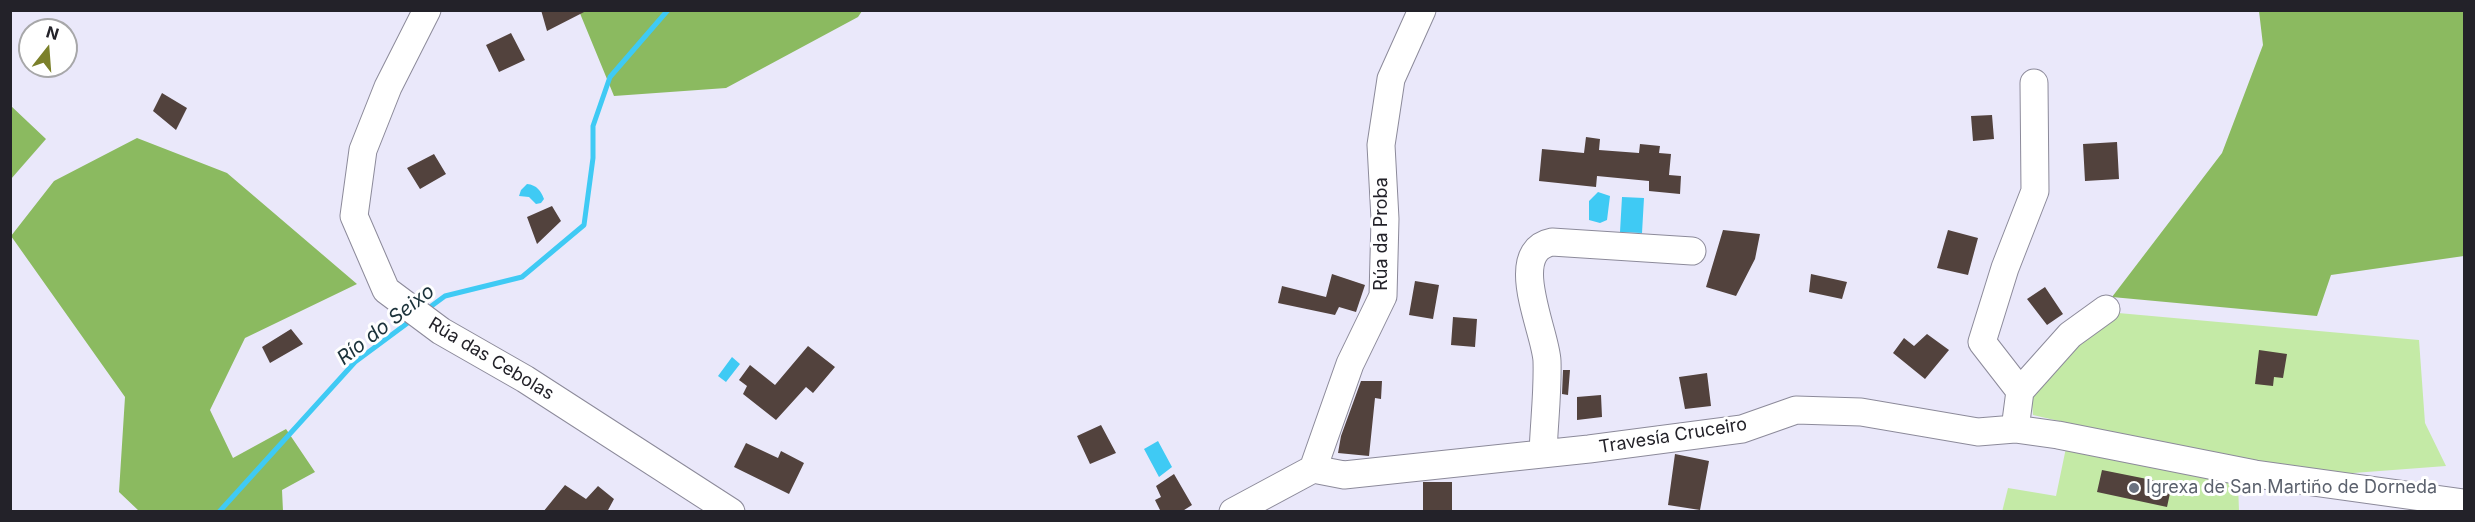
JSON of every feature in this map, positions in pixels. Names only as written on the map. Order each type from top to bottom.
[{"type":"street","name":"Rúa das Cebolas","points":[[428,10],[388,87],[363,150],[354,216],[386,290],[441,332],[525,379],[730,512]]},
{"type":"street","name":"Rúa da Proba","points":[[1313,469],[1350,364],[1383,296],[1385,219],[1381,145],[1391,79],[1422,10]]},
{"type":"street","points":[[2020,391],[1982,342],[2005,268],[2034,190],[2034,83]]},
{"type":"street","points":[[1543,454],[1547,359],[1531,297],[1532,255],[1540,244],[1552,242],[1692,251]]},
{"type":"street","points":[[2015,429],[2020,391],[2070,335],[2106,309]]},
{"type":"street","name":"Travesía Cruceiro","points":[[1313,469],[1344,475],[1543,454],[1742,429],[1796,410],[1861,412],[1978,432],[2015,429],[2058,435],[2255,474],[2464,503]]},
{"type":"street","points":[[1233,512],[1313,469]]},
{"type":"green space","points":[[579,11],[862,11],[858,17],[726,88],[614,96]]},
{"type":"green space","points":[[2259,11],[2464,11],[2464,256],[2331,275],[2317,316],[2112,297],[2222,153],[2263,45]]},
{"type":"green space","points":[[10,105],[46,139],[11,179],[10,179]]},
{"type":"green space","points":[[137,138],[227,173],[357,284],[245,338],[210,410],[233,458],[286,429],[315,472],[282,490],[283,511],[139,511],[119,492],[125,397],[11,236],[54,181]]},
{"type":"green space","points":[[2107,312],[2419,340],[2425,423],[2446,466],[2340,474],[2202,454],[2033,415],[2031,393]]},
{"type":"green space","points":[[2067,443],[2238,484],[2239,511],[2002,512],[2008,488],[2056,496]]},
{"type":"water","points":[[527,184],[540,191],[544,199],[541,203],[536,204],[529,197],[519,196]]},
{"type":"water","points":[[1598,192],[1610,196],[1607,220],[1600,223],[1589,220],[1589,201]]},
{"type":"water","points":[[1622,197],[1644,198],[1642,233],[1620,232]]},
{"type":"water","points":[[732,357],[740,364],[726,382],[718,376]]},
{"type":"water","points":[[1158,441],[1172,467],[1159,477],[1144,449]]},
{"type":"building","points":[[541,10],[588,10],[547,31]]},
{"type":"building","points":[[511,33],[525,60],[499,72],[486,45]]},
{"type":"building","points":[[162,93],[187,108],[176,130],[153,111]]},
{"type":"building","points":[[1992,115],[1994,139],[1973,141],[1971,116]]},
{"type":"building","points":[[1586,137],[1600,139],[1599,150],[1639,153],[1640,144],[1660,146],[1659,153],[1671,154],[1669,175],[1681,176],[1680,194],[1649,191],[1649,181],[1597,176],[1596,187],[1539,181],[1542,149],[1584,153]]},
{"type":"building","points":[[2117,142],[2119,179],[2085,181],[2083,144]]},
{"type":"building","points":[[434,154],[446,174],[420,189],[407,168]]},
{"type":"building","points":[[552,206],[561,221],[537,244],[527,217]]},
{"type":"building","points":[[1723,230],[1760,234],[1755,259],[1736,296],[1706,287]]},
{"type":"building","points":[[1948,230],[1978,238],[1968,275],[1937,268]]},
{"type":"building","points":[[1332,274],[1365,285],[1356,312],[1339,307],[1335,315],[1278,303],[1282,286],[1326,297]]},
{"type":"building","points":[[1811,274],[1847,282],[1842,299],[1809,292]]},
{"type":"building","points":[[1415,281],[1439,285],[1433,319],[1409,315]]},
{"type":"building","points":[[2045,287],[2063,314],[2047,325],[2027,299]]},
{"type":"building","points":[[1453,317],[1477,319],[1475,347],[1451,345]]},
{"type":"building","points":[[291,329],[303,344],[270,363],[262,347]]},
{"type":"building","points":[[1927,334],[1949,350],[1925,379],[1893,353],[1904,338],[1914,346]]},
{"type":"building","points":[[808,346],[835,367],[813,393],[806,387],[776,420],[743,394],[747,386],[739,380],[750,365],[775,385]]},
{"type":"building","points":[[2259,350],[2287,354],[2283,378],[2274,377],[2273,386],[2255,384]]},
{"type":"building","points":[[1563,370],[1570,370],[1568,395],[1562,394]]},
{"type":"building","points":[[1707,373],[1711,406],[1685,409],[1679,377]]},
{"type":"building","points":[[1361,381],[1382,381],[1381,399],[1375,398],[1369,456],[1338,453],[1341,436]]},
{"type":"building","points":[[1601,395],[1602,417],[1577,420],[1577,397]]},
{"type":"building","points":[[1101,425],[1116,453],[1090,464],[1077,436]]},
{"type":"building","points":[[746,443],[778,458],[781,451],[804,463],[789,494],[734,467]]},
{"type":"building","points":[[1675,454],[1709,461],[1700,510],[1668,505]]},
{"type":"building","name":"Igrexa de San Martiño de Dorneda","points":[[2102,470],[2172,484],[2167,507],[2097,492]]},
{"type":"building","points":[[1174,474],[1192,505],[1181,512],[1161,512],[1155,500],[1161,497],[1156,486]]},
{"type":"building","points":[[1423,482],[1452,482],[1452,512],[1423,512]]},
{"type":"building","points":[[565,485],[586,499],[598,486],[614,499],[607,512],[543,512]]},
{"type":"waterway","name":"Río do Seixo","points":[[426,310],[445,296],[522,277],[584,225],[593,158],[593,126],[610,77],[668,10]]},
{"type":"waterway","name":"Río do Seixo","points":[[219,512],[355,362],[413,319]]},
{"type":"place","name":"Igrexa de San Martiño de Dorneda","points":[[2134,488]]}]
